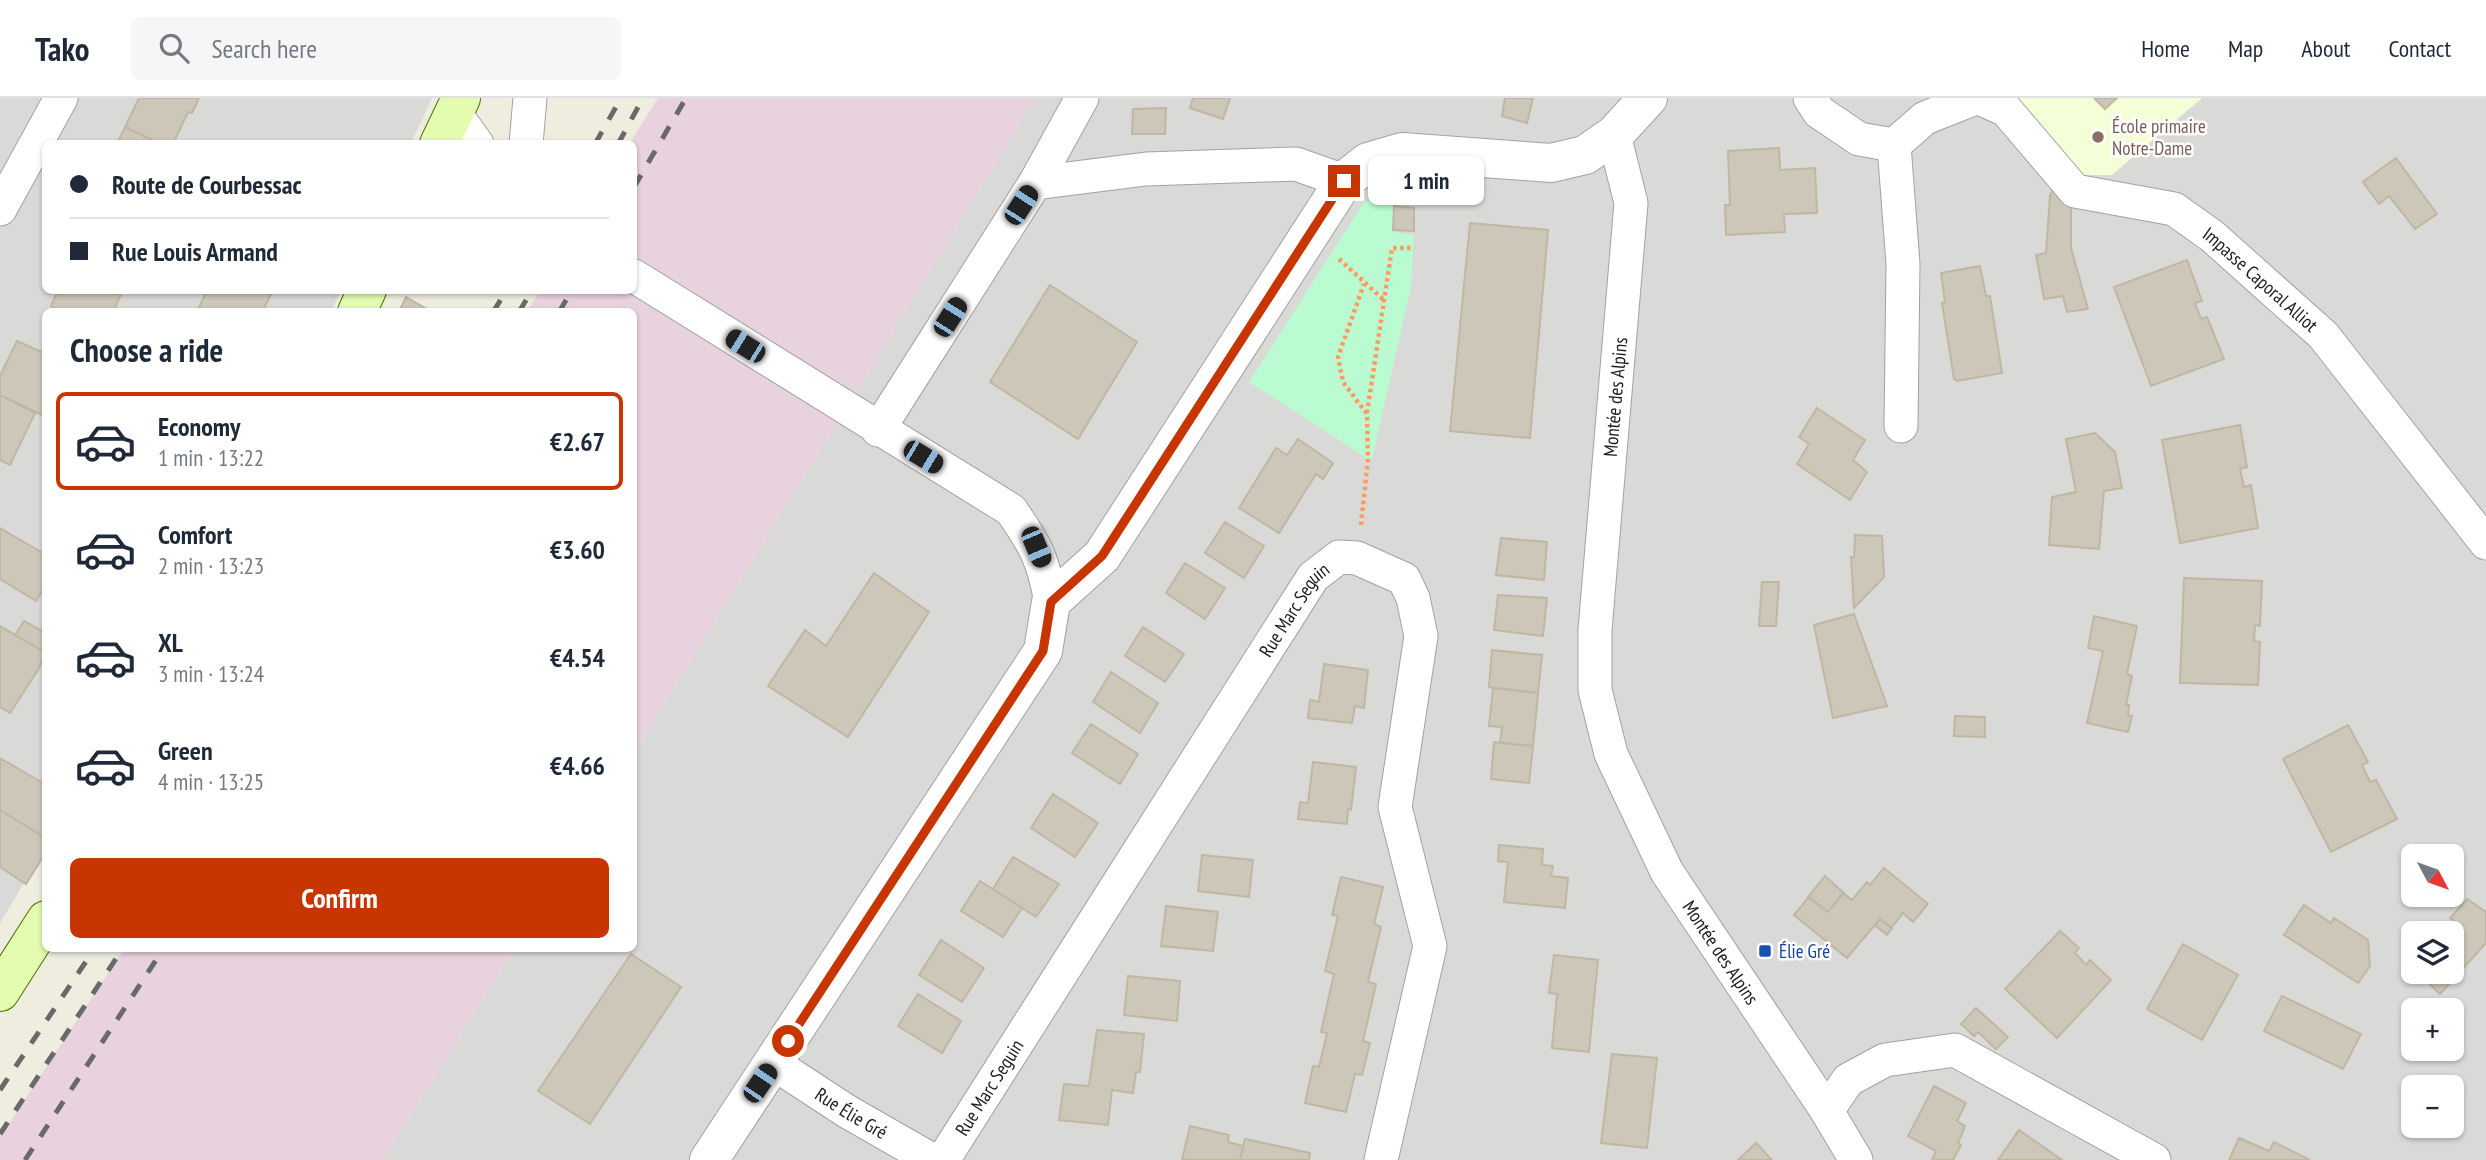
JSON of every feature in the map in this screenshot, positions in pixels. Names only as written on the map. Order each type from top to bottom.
[{"type":"main road","points":[[0,992],[42,926]]},
{"type":"street","points":[[5,186],[61,98]]},
{"type":"street","points":[[526,140],[530,98]]},
{"type":"street","points":[[878,430],[1035,183],[1082,98]]},
{"type":"street","points":[[1051,602],[1102,556],[1344,181],[1368,162],[1402,152],[1551,163],[1585,155],[1614,135],[1648,98]]},
{"type":"street","points":[[1810,98],[1819,112],[1859,139],[1894,145],[1903,264],[1901,426]]},
{"type":"street","name":"Impasse Caporal Alliot","points":[[1894,145],[1925,118],[1978,98],[2006,110],[2075,191],[2174,209],[2212,236],[2323,335],[2486,543]]},
{"type":"street","points":[[451,118],[473,140]]},
{"type":"street","name":"Montée des Alpins","points":[[1614,135],[1631,203],[1595,630],[1595,690],[1611,754],[1667,872],[1827,1111]]},
{"type":"street","points":[[1035,183],[1146,169],[1296,164],[1344,181]]},
{"type":"street","points":[[637,278],[878,430],[1011,510],[1036,547],[1045,569],[1051,602],[1043,651],[709,1160]]},
{"type":"street","name":"Rue Marc Seguin","points":[[943,1160],[1314,577],[1339,557],[1357,558],[1404,579],[1413,598],[1421,636],[1395,807],[1430,946],[1381,1160]]},
{"type":"street","points":[[1856,1160],[1827,1111],[1848,1080],[1885,1060],[1955,1050],[2154,1160]]},
{"type":"street","name":"Rue Élie Gré","points":[[773,1063],[848,1112],[932,1160]]},
{"type":"path","points":[[1308,237],[1333,248],[1340,261],[1385,301]]},
{"type":"path","points":[[1357,558],[1368,459],[1367,414],[1392,248],[1413,248]]},
{"type":"path","points":[[1364,284],[1338,357],[1343,382],[1367,414]]},
{"type":"shaded area","points":[[0,98],[432,98],[412,140],[42,140],[42,294],[340,294],[332,308],[42,308],[42,853],[0,923]]},
{"type":"shaded area","points":[[658,98],[1036,98],[637,749],[637,308],[529,308],[538,294],[637,294],[637,140],[632,140]]},
{"type":"shaded area","points":[[1036,98],[2486,98],[2486,1160],[384,1160],[512,952],[637,952],[637,749]]},
{"type":"shaded area","name":"École primaire Notre-Dame","points":[[2008,98],[2202,98],[2112,175],[2072,175]]},
{"type":"shaded area","points":[[1395,180],[1393,232],[1414,235],[1411,287],[1372,459],[1368,459],[1249,382],[1362,205]]},
{"type":"shaded area","points":[[122,952],[512,952],[384,1160],[0,1160],[0,1137]]},
{"type":"building","points":[[139,98],[199,98],[192,113],[188,112],[175,140],[153,140],[125,127]]},
{"type":"building","points":[[1193,98],[1230,98],[1223,119],[1190,108]]},
{"type":"building","points":[[1505,98],[1533,98],[1527,123],[1502,116]]},
{"type":"building","points":[[2094,98],[2117,98],[2105,109]]},
{"type":"building","points":[[1166,108],[1165,134],[1132,134],[1133,109]]},
{"type":"building","points":[[125,127],[153,140],[119,140]]},
{"type":"building","points":[[1779,148],[1780,170],[1815,168],[1817,213],[1784,214],[1785,232],[1726,235],[1725,205],[1730,205],[1728,151]]},
{"type":"building","points":[[2396,158],[2437,214],[2415,229],[2389,196],[2379,204],[2363,182]]},
{"type":"building","points":[[2055,185],[2068,200],[2071,210],[2071,248],[2088,309],[2067,312],[2063,296],[2044,299],[2036,255],[2046,253],[2050,196]]},
{"type":"building","points":[[1394,206],[1414,208],[1414,231],[1393,230]]},
{"type":"building","points":[[1470,223],[1548,230],[1530,438],[1450,431]]},
{"type":"building","points":[[2187,260],[2202,301],[2195,303],[2201,319],[2207,317],[2224,359],[2151,386],[2114,287]]},
{"type":"building","points":[[1980,266],[1986,296],[1990,296],[2002,373],[1957,381],[1954,379],[1942,303],[1945,302],[1941,273]]},
{"type":"building","points":[[1050,285],[1137,342],[1078,439],[990,382]]},
{"type":"building","points":[[56,294],[121,294],[115,308],[51,306]]},
{"type":"building","points":[[205,294],[271,294],[264,308],[199,308]]},
{"type":"building","points":[[406,297],[425,308],[401,308]]},
{"type":"building","points":[[17,341],[42,352],[42,415],[0,395],[0,376]]},
{"type":"building","points":[[0,395],[35,413],[10,465],[0,460]]},
{"type":"building","points":[[1817,408],[1865,440],[1853,460],[1867,472],[1850,500],[1797,464],[1809,444],[1799,437]]},
{"type":"building","points":[[2240,425],[2247,467],[2240,469],[2244,487],[2251,485],[2258,528],[2180,543],[2162,440]]},
{"type":"building","points":[[2095,433],[2115,452],[2122,488],[2104,491],[2099,549],[2049,545],[2052,497],[2076,492],[2066,439]]},
{"type":"building","points":[[1298,439],[1333,463],[1323,479],[1316,474],[1279,533],[1239,508],[1276,448],[1287,455]]},
{"type":"building","points":[[1225,522],[1264,546],[1244,578],[1205,553]]},
{"type":"building","points":[[0,528],[42,552],[42,591],[36,601],[0,579]]},
{"type":"building","points":[[1855,535],[1882,536],[1884,577],[1854,608],[1851,557],[1854,557]]},
{"type":"building","points":[[1501,538],[1547,542],[1544,580],[1496,575]]},
{"type":"building","points":[[1185,563],[1225,588],[1205,619],[1166,593]]},
{"type":"building","points":[[874,573],[929,612],[848,737],[768,686],[805,630],[826,646]]},
{"type":"building","points":[[2184,578],[2262,581],[2260,626],[2255,625],[2254,641],[2260,642],[2258,685],[2180,683]]},
{"type":"building","points":[[1762,582],[1779,582],[1776,626],[1759,626]]},
{"type":"building","points":[[1498,595],[1547,598],[1543,636],[1494,630]]},
{"type":"building","points":[[1854,614],[1887,706],[1833,718],[1814,625]]},
{"type":"building","points":[[2094,616],[2137,626],[2127,674],[2132,676],[2126,705],[2129,705],[2128,715],[2132,716],[2128,732],[2087,723],[2103,651],[2088,648]]},
{"type":"building","points":[[24,621],[42,631],[42,651],[15,635]]},
{"type":"building","points":[[0,626],[42,651],[42,662],[10,713],[0,707]]},
{"type":"building","points":[[1143,627],[1184,654],[1165,682],[1125,656]]},
{"type":"building","points":[[1492,650],[1542,655],[1538,693],[1489,687]]},
{"type":"building","points":[[1324,664],[1368,670],[1364,708],[1355,706],[1352,723],[1308,718],[1310,700],[1319,702]]},
{"type":"building","points":[[1111,672],[1158,703],[1140,733],[1093,702]]},
{"type":"building","points":[[1493,688],[1538,693],[1533,746],[1500,743],[1502,727],[1489,726]]},
{"type":"building","points":[[1955,716],[1985,717],[1985,737],[1954,736]]},
{"type":"building","points":[[1091,724],[1138,754],[1120,784],[1072,753]]},
{"type":"building","points":[[2348,725],[2368,762],[2362,765],[2370,782],[2376,780],[2397,819],[2331,852],[2283,759]]},
{"type":"building","points":[[1494,742],[1533,746],[1529,783],[1491,779]]},
{"type":"building","points":[[0,758],[42,783],[42,836],[0,810]]},
{"type":"building","points":[[1313,762],[1356,767],[1347,824],[1298,819],[1300,802],[1308,803]]},
{"type":"building","points":[[1053,794],[1098,823],[1075,857],[1031,828]]},
{"type":"building","points":[[0,810],[42,836],[42,858],[26,884],[0,867]]},
{"type":"building","points":[[1499,845],[1543,849],[1542,865],[1553,866],[1551,876],[1568,878],[1565,908],[1504,902],[1508,862],[1498,861]]},
{"type":"building","points":[[1202,855],[1253,860],[1249,897],[1198,891]]},
{"type":"building","points":[[1013,857],[1059,884],[1036,917],[993,889]]},
{"type":"building","points":[[1884,868],[1928,904],[1913,922],[1903,913],[1891,928],[1880,919],[1847,958],[1794,915],[1809,897],[1828,912],[1843,893],[1852,900],[1867,882],[1870,885]]},
{"type":"building","points":[[1825,876],[1844,893],[1828,912],[1808,897]]},
{"type":"building","points":[[1341,877],[1383,887],[1374,924],[1381,927],[1368,982],[1376,984],[1363,1041],[1370,1043],[1362,1075],[1355,1074],[1346,1112],[1305,1103],[1313,1066],[1319,1067],[1327,1033],[1321,1032],[1334,974],[1325,971],[1338,916],[1332,915]]},
{"type":"building","points":[[980,881],[1022,908],[1003,937],[961,911]]},
{"type":"building","points":[[2467,899],[2486,912],[2486,943],[2464,967],[2464,921],[2454,921],[2450,918],[2460,907],[2464,907]]},
{"type":"building","points":[[2304,905],[2331,923],[2334,918],[2368,940],[2370,966],[2358,983],[2284,935]]},
{"type":"building","points":[[1166,906],[1218,912],[1213,951],[1161,946]]},
{"type":"building","points":[[1880,919],[1892,928],[1887,935],[1875,925]]},
{"type":"building","points":[[2060,931],[2079,948],[2075,953],[2086,965],[2090,960],[2111,980],[2057,1038],[2005,989]]},
{"type":"building","points":[[941,940],[984,968],[962,1002],[919,975]]},
{"type":"building","points":[[2183,944],[2238,975],[2202,1040],[2147,1009]]},
{"type":"building","points":[[631,954],[681,987],[590,1124],[538,1091]]},
{"type":"building","points":[[1554,955],[1598,960],[1589,1052],[1552,1048],[1557,994],[1549,993]]},
{"type":"building","points":[[1128,976],[1180,981],[1177,1021],[1124,1015]]},
{"type":"building","points":[[2430,984],[2449,984],[2440,994]]},
{"type":"building","points":[[918,994],[961,1021],[942,1053],[898,1026]]},
{"type":"building","points":[[2282,996],[2361,1034],[2343,1069],[2264,1031]]},
{"type":"building","points":[[1976,1008],[2008,1037],[1996,1049],[1978,1032],[1974,1036],[1961,1024]]},
{"type":"building","points":[[1097,1030],[1144,1034],[1140,1072],[1136,1072],[1133,1093],[1112,1090],[1108,1125],[1059,1120],[1064,1084],[1089,1086]]},
{"type":"building","points":[[1612,1054],[1657,1058],[1647,1148],[1601,1143]]},
{"type":"building","points":[[1934,1086],[1966,1103],[1957,1121],[1965,1126],[1958,1143],[1961,1145],[1953,1160],[1932,1160],[1936,1151],[1908,1136]]},
{"type":"building","points":[[1190,1126],[1229,1135],[1228,1142],[1243,1146],[1240,1160],[1182,1160]]},
{"type":"building","points":[[2019,1130],[2062,1160],[1998,1160]]},
{"type":"building","points":[[2239,1138],[2269,1151],[2274,1142],[2310,1160],[2229,1160]]},
{"type":"building","points":[[1245,1139],[1310,1153],[1309,1160],[1240,1160]]},
{"type":"building","points":[[1756,1143],[1772,1160],[1738,1160]]},
{"type":"railway","points":[[597,140],[621,98]]},
{"type":"railway","points":[[620,140],[643,98]]},
{"type":"railway","points":[[637,182],[686,98]]},
{"type":"railway","points":[[496,308],[504,294]]},
{"type":"railway","points":[[521,308],[530,294]]},
{"type":"railway","points":[[561,308],[570,294]]},
{"type":"railway","points":[[0,1090],[92,952]]},
{"type":"railway","points":[[0,1134],[120,952]]},
{"type":"railway","points":[[25,1160],[161,952]]},
{"type":"place","name":"École primaire Notre-Dame","points":[[2098,137]]},
{"type":"place","name":"Élie Gré","points":[[1765,951]]},
{"type":"route","points":[[788,1041],[1043,651],[1051,602],[1102,556],[1344,181]]}]
